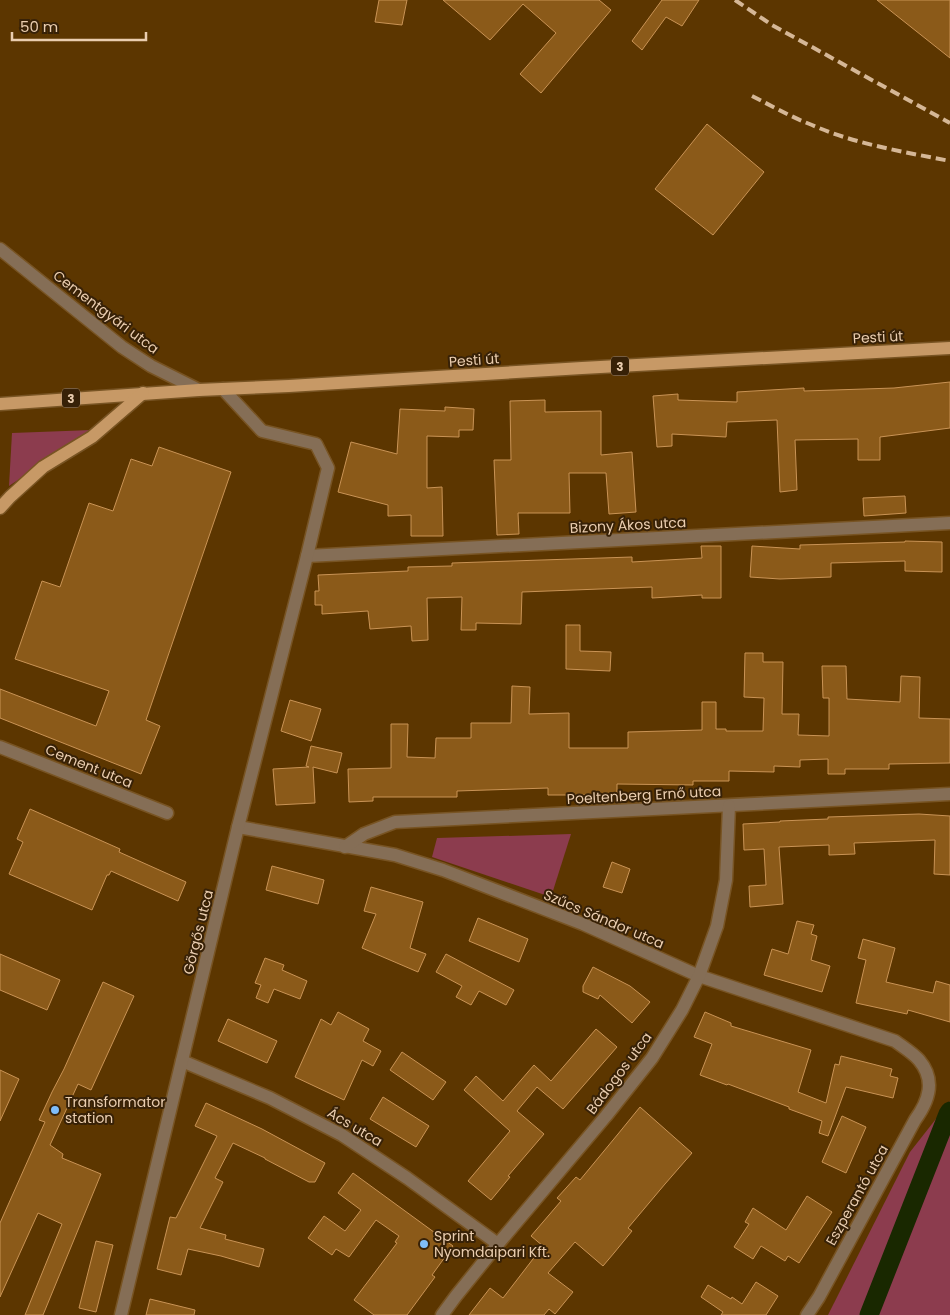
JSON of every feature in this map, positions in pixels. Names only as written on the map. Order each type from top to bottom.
[{"type":"main road","name":"Pesti út","points":[[0,404],[143,393],[950,348]]},
{"type":"main road","points":[[0,508],[10,496],[43,467],[92,437],[143,393]]},
{"type":"street","name":"Cementgyári utca","points":[[0,250],[122,347],[151,366],[199,390]]},
{"type":"street","name":"Görgős utca","points":[[121,1315],[238,828],[328,468],[316,444],[262,431],[223,389]]},
{"type":"street","name":"Bizony Ákos utca","points":[[307,556],[950,523]]},
{"type":"street","name":"Cement utca","points":[[0,747],[167,813]]},
{"type":"street","name":"Poeltenberg Ernő utca","points":[[345,847],[364,834],[395,822],[950,794]]},
{"type":"street","name":"Bádogos utca","points":[[442,1315],[498,1244],[606,1116],[652,1058],[682,1010],[698,976],[717,926],[726,880],[729,806]]},
{"type":"street","name":"Szűcs Sándor utca","points":[[238,828],[395,855],[443,870],[583,924],[698,976],[895,1041],[918,1059],[928,1072],[930,1087]]},
{"type":"street","name":"Ács utca","points":[[182,1061],[270,1098],[342,1135],[407,1178],[498,1244]]},
{"type":"street","name":"Eszperantó utca","points":[[807,1315],[819,1297],[915,1120],[923,1109],[930,1087]]},
{"type":"shaded area","points":[[92,430],[9,486],[12,433]]},
{"type":"shaded area","points":[[571,834],[551,897],[432,857],[437,838]]},
{"type":"shaded area","points":[[950,1101],[950,1315],[828,1315],[910,1152]]},
{"type":"building","points":[[379,0],[407,0],[402,25],[375,22]]},
{"type":"building","points":[[443,0],[599,0],[611,10],[541,93],[520,74],[556,33],[523,4],[490,40]]},
{"type":"building","points":[[662,0],[699,0],[682,26],[666,17],[642,50],[632,41]]},
{"type":"building","points":[[877,0],[950,0],[950,58]]},
{"type":"building","points":[[707,124],[764,172],[713,235],[655,189]]},
{"type":"building","points":[[950,382],[950,428],[880,437],[880,460],[858,460],[858,439],[795,440],[797,490],[780,492],[777,420],[727,422],[726,437],[672,434],[672,446],[657,447],[653,396],[678,394],[678,400],[737,402],[737,392],[804,388],[804,391],[894,388]]},
{"type":"building","points":[[545,400],[545,412],[601,411],[601,455],[632,452],[636,512],[609,514],[606,473],[569,473],[570,513],[518,513],[519,534],[497,535],[494,460],[511,460],[510,401]]},
{"type":"building","points":[[445,407],[474,409],[473,430],[459,430],[459,437],[427,436],[427,488],[442,487],[443,536],[411,536],[411,515],[388,516],[388,505],[338,492],[351,442],[397,454],[400,409],[445,411]]},
{"type":"building","points":[[159,447],[231,472],[146,720],[160,726],[141,774],[0,718],[0,689],[96,726],[109,691],[15,659],[42,581],[60,587],[89,503],[113,511],[131,459],[152,466]]},
{"type":"building","points":[[905,496],[906,513],[864,516],[863,498]]},
{"type":"building","points":[[905,541],[942,542],[942,572],[905,571],[905,561],[831,563],[831,577],[780,579],[750,577],[752,546],[800,549],[800,545]]},
{"type":"building","points":[[701,546],[721,546],[721,598],[702,598],[702,595],[652,598],[652,587],[522,592],[521,624],[476,623],[476,630],[461,630],[462,597],[427,598],[428,640],[412,641],[411,626],[370,629],[368,611],[322,614],[322,605],[315,605],[315,591],[319,591],[318,575],[408,571],[408,567],[452,566],[452,563],[632,557],[632,562],[702,558]]},
{"type":"building","points":[[566,625],[580,625],[580,651],[611,652],[610,671],[566,669]]},
{"type":"building","points":[[745,653],[763,653],[763,662],[783,662],[782,714],[799,714],[798,735],[829,736],[829,698],[823,698],[822,666],[846,666],[847,699],[900,702],[901,676],[920,677],[919,718],[950,719],[950,763],[889,764],[889,769],[845,769],[845,774],[828,774],[828,759],[800,760],[800,767],[774,766],[774,772],[729,771],[729,781],[693,781],[693,785],[617,784],[617,795],[548,795],[548,788],[457,791],[457,797],[373,797],[373,801],[349,802],[348,769],[391,768],[391,724],[408,724],[407,757],[435,758],[436,738],[471,738],[471,723],[511,723],[512,686],[530,687],[529,714],[569,713],[569,748],[628,748],[628,732],[702,730],[702,702],[716,702],[716,729],[726,729],[726,731],[763,731],[764,698],[744,697]]},
{"type":"building","points":[[290,700],[321,709],[311,741],[281,731]]},
{"type":"building","points":[[311,746],[342,753],[337,773],[313,767],[315,803],[276,805],[273,769],[309,767],[306,766]]},
{"type":"building","points":[[30,809],[120,849],[119,852],[186,882],[178,901],[111,871],[107,875],[92,910],[9,874],[23,842],[17,839]]},
{"type":"building","points":[[919,814],[950,816],[950,875],[934,874],[935,840],[854,843],[855,854],[829,855],[829,845],[779,847],[783,904],[750,907],[749,886],[766,885],[764,849],[744,850],[743,824],[828,819],[828,817]]},
{"type":"building","points":[[612,862],[630,869],[622,893],[603,887]]},
{"type":"building","points":[[272,866],[324,880],[318,904],[266,890]]},
{"type":"building","points":[[371,887],[423,902],[410,948],[426,954],[418,972],[362,948],[376,914],[364,911]]},
{"type":"building","points":[[478,918],[528,939],[519,962],[469,941]]},
{"type":"building","points":[[797,921],[814,925],[811,934],[817,936],[811,960],[830,966],[822,992],[764,975],[772,949],[788,954]]},
{"type":"building","points":[[863,939],[895,948],[886,982],[933,993],[936,981],[950,985],[950,1022],[908,1010],[907,1014],[856,1003],[866,960],[858,958]]},
{"type":"building","points":[[0,954],[60,980],[47,1010],[0,990]]},
{"type":"building","points":[[446,954],[514,990],[506,1005],[479,991],[471,1005],[456,997],[462,986],[436,972]]},
{"type":"building","points":[[265,958],[284,965],[282,970],[307,981],[300,999],[274,989],[268,1003],[256,998],[261,985],[255,983]]},
{"type":"building","points":[[593,967],[630,986],[650,1002],[632,1023],[600,995],[598,999],[583,992],[583,986]]},
{"type":"building","points":[[103,982],[134,996],[91,1090],[78,1084],[50,1145],[63,1154],[62,1158],[101,1174],[43,1315],[25,1315],[62,1224],[38,1213],[0,1297],[0,1223],[45,1122],[39,1120]]},
{"type":"building","points":[[338,1012],[369,1029],[363,1041],[381,1051],[373,1066],[362,1060],[344,1100],[295,1077],[321,1019],[331,1025]]},
{"type":"building","points":[[705,1012],[731,1023],[731,1026],[811,1050],[798,1092],[826,1103],[835,1064],[839,1065],[841,1056],[892,1069],[890,1076],[898,1078],[893,1098],[846,1087],[828,1136],[819,1133],[822,1121],[700,1075],[712,1044],[694,1037]]},
{"type":"building","points":[[228,1019],[277,1041],[267,1063],[218,1041]]},
{"type":"building","points":[[596,1029],[617,1047],[563,1109],[537,1087],[517,1111],[544,1134],[508,1176],[510,1177],[491,1200],[468,1181],[510,1131],[464,1090],[476,1076],[503,1101],[534,1065],[551,1081]]},
{"type":"building","points":[[402,1052],[446,1082],[433,1100],[390,1070]]},
{"type":"building","points":[[0,1070],[19,1079],[0,1121]]},
{"type":"building","points":[[383,1097],[429,1126],[416,1147],[370,1119]]},
{"type":"building","points":[[206,1103],[262,1129],[325,1163],[315,1182],[309,1182],[233,1143],[215,1178],[223,1182],[200,1228],[226,1235],[225,1239],[264,1249],[259,1267],[188,1249],[181,1275],[157,1269],[170,1217],[176,1218],[217,1136],[195,1126]]},
{"type":"building","points":[[640,1107],[692,1153],[628,1228],[632,1231],[614,1253],[603,1266],[575,1242],[548,1273],[573,1292],[555,1314],[549,1309],[544,1315],[469,1315],[490,1288],[503,1298],[543,1246],[531,1236],[561,1201],[557,1198],[576,1177],[580,1180]]},
{"type":"building","points":[[842,1116],[866,1127],[846,1173],[822,1162]]},
{"type":"building","points":[[353,1173],[453,1246],[432,1275],[435,1277],[407,1315],[374,1315],[354,1300],[397,1243],[395,1242],[399,1236],[376,1220],[349,1257],[336,1249],[332,1255],[308,1238],[324,1216],[345,1231],[361,1210],[338,1193]]},
{"type":"building","points":[[807,1196],[832,1212],[799,1263],[788,1256],[785,1261],[761,1246],[753,1259],[734,1247],[749,1224],[745,1222],[753,1208],[786,1230]]},
{"type":"building","points":[[96,1241],[113,1245],[96,1312],[79,1308]]},
{"type":"building","points":[[756,1282],[778,1296],[766,1315],[721,1315],[723,1312],[701,1297],[708,1285],[742,1304]]},
{"type":"building","points":[[150,1299],[195,1310],[194,1315],[146,1315]]},
{"type":"waterway","points":[[869,1315],[950,1111]]},
{"type":"railway","points":[[735,0],[772,25],[950,123]]},
{"type":"railway","points":[[752,96],[828,132],[880,147],[950,161]]},
{"type":"place","name":"Transformator station","points":[[55,1110]]},
{"type":"place","name":"Sprint Nyomdaipari Kft.","points":[[424,1244]]}]
